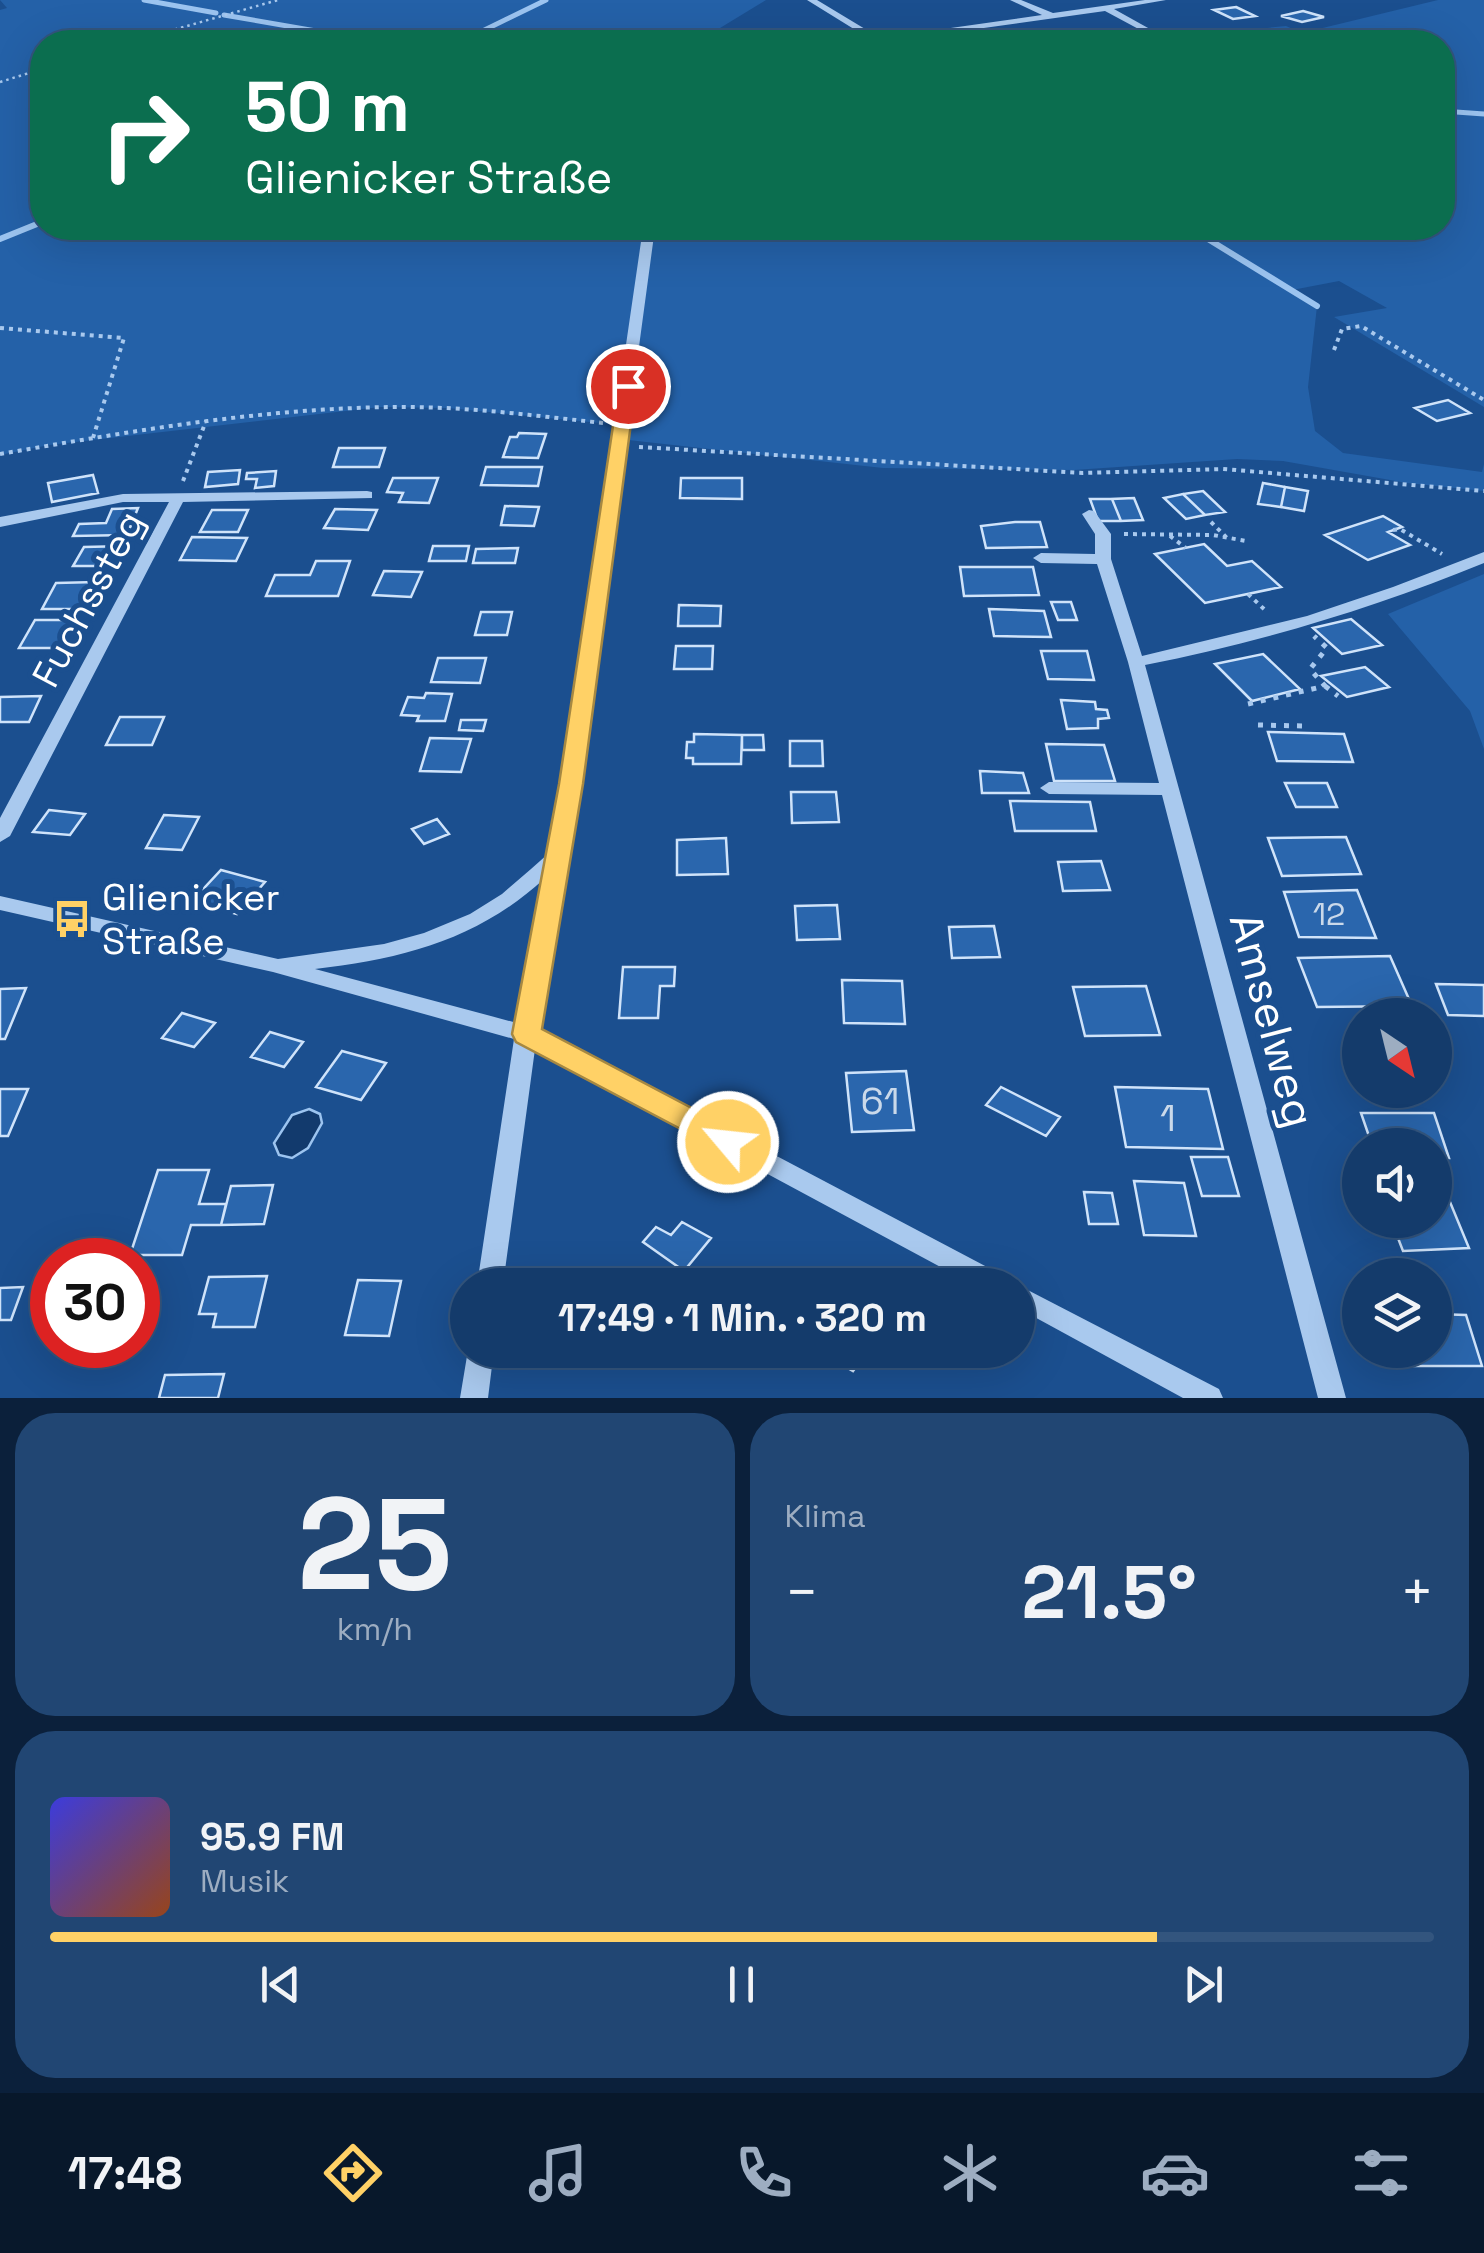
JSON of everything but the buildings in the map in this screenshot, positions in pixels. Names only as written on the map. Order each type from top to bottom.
[{"type":"street","points":[[811,0],[856,30]]},
{"type":"street","points":[[1014,0],[1050,15]]},
{"type":"street","points":[[947,30],[1162,0]]},
{"type":"street","points":[[1106,8],[1147,30]]},
{"type":"street","points":[[492,1268],[647,240]]},
{"type":"street","points":[[0,522],[123,498],[367,495]]},
{"type":"street","name":"Fuchssteg","points":[[0,836],[178,498]]},
{"type":"street","points":[[1089,514],[1103,534]]},
{"type":"street","name":"Amselweg","points":[[1103,534],[1103,559],[1136,662],[1332,1398]]},
{"type":"street","points":[[1041,558],[1103,559]]},
{"type":"street","points":[[1136,662],[1238,642],[1311,622],[1390,596],[1484,558]]},
{"type":"street","points":[[1049,788],[1170,789]]},
{"type":"street","points":[[273,965],[341,960],[404,946],[476,920],[519,890],[557,856]]},
{"type":"street","points":[[0,903],[273,965],[526,1034],[965,1268]]},
{"type":"street","points":[[1035,1305],[1209,1398]]},
{"type":"street","points":[[474,1398],[478,1368]]},
{"type":"path","points":[[173,30],[278,0]]},
{"type":"path","points":[[0,82],[30,73]]},
{"type":"path","points":[[1334,350],[1342,329],[1361,326],[1484,400]]},
{"type":"path","points":[[0,328],[124,338],[92,441]]},
{"type":"path","points":[[0,454],[207,420],[380,407],[461,409],[622,425]]},
{"type":"path","points":[[178,498],[207,420]]},
{"type":"path","points":[[619,446],[1084,473],[1223,470],[1484,492]]},
{"type":"path","points":[[1211,522],[1227,538]]},
{"type":"path","points":[[1393,530],[1400,529],[1420,540]]},
{"type":"path","points":[[1103,534],[1168,534],[1246,542]]},
{"type":"path","points":[[1168,534],[1186,548]]},
{"type":"path","points":[[1312,634],[1327,648],[1310,668],[1338,696]]},
{"type":"path","points":[[1248,704],[1325,686]]},
{"type":"path","points":[[1258,725],[1303,726]]},
{"type":"shaded area","points":[[0,0],[766,0],[717,30],[30,30],[30,240],[1455,240],[1455,30],[1314,30],[1438,0],[1484,0],[1484,407],[1334,317],[1387,308],[1339,281],[1292,290],[1317,306],[1308,387],[1315,431],[1343,453],[1482,472],[1484,464],[1484,491],[1407,483],[1283,461],[1237,459],[1074,470],[883,468],[619,439],[621,425],[448,408],[380,407],[49,445],[0,455],[0,10],[7,8]]},
{"type":"shaded area","points":[[1286,26],[1295,30],[1246,30]]},
{"type":"shaded area","points":[[1484,574],[1484,749],[1470,711],[1388,614]]},
{"type":"shaded area","points":[[309,1109],[320,1114],[322,1123],[308,1148],[292,1158],[279,1155],[274,1143],[292,1115]]},
{"type":"waterway","points":[[144,0],[216,13]]},
{"type":"waterway","points":[[485,30],[546,0]]},
{"type":"waterway","points":[[224,15],[311,30]]},
{"type":"waterway","points":[[1455,112],[1484,114]]},
{"type":"waterway","points":[[0,239],[30,227]]},
{"type":"waterway","points":[[1210,240],[1317,306]]},
{"type":"place","name":"Glienicker Straße","points":[[72,919]]},
{"type":"route","points":[[628,386],[571,784],[526,1034],[728,1142]]}]
